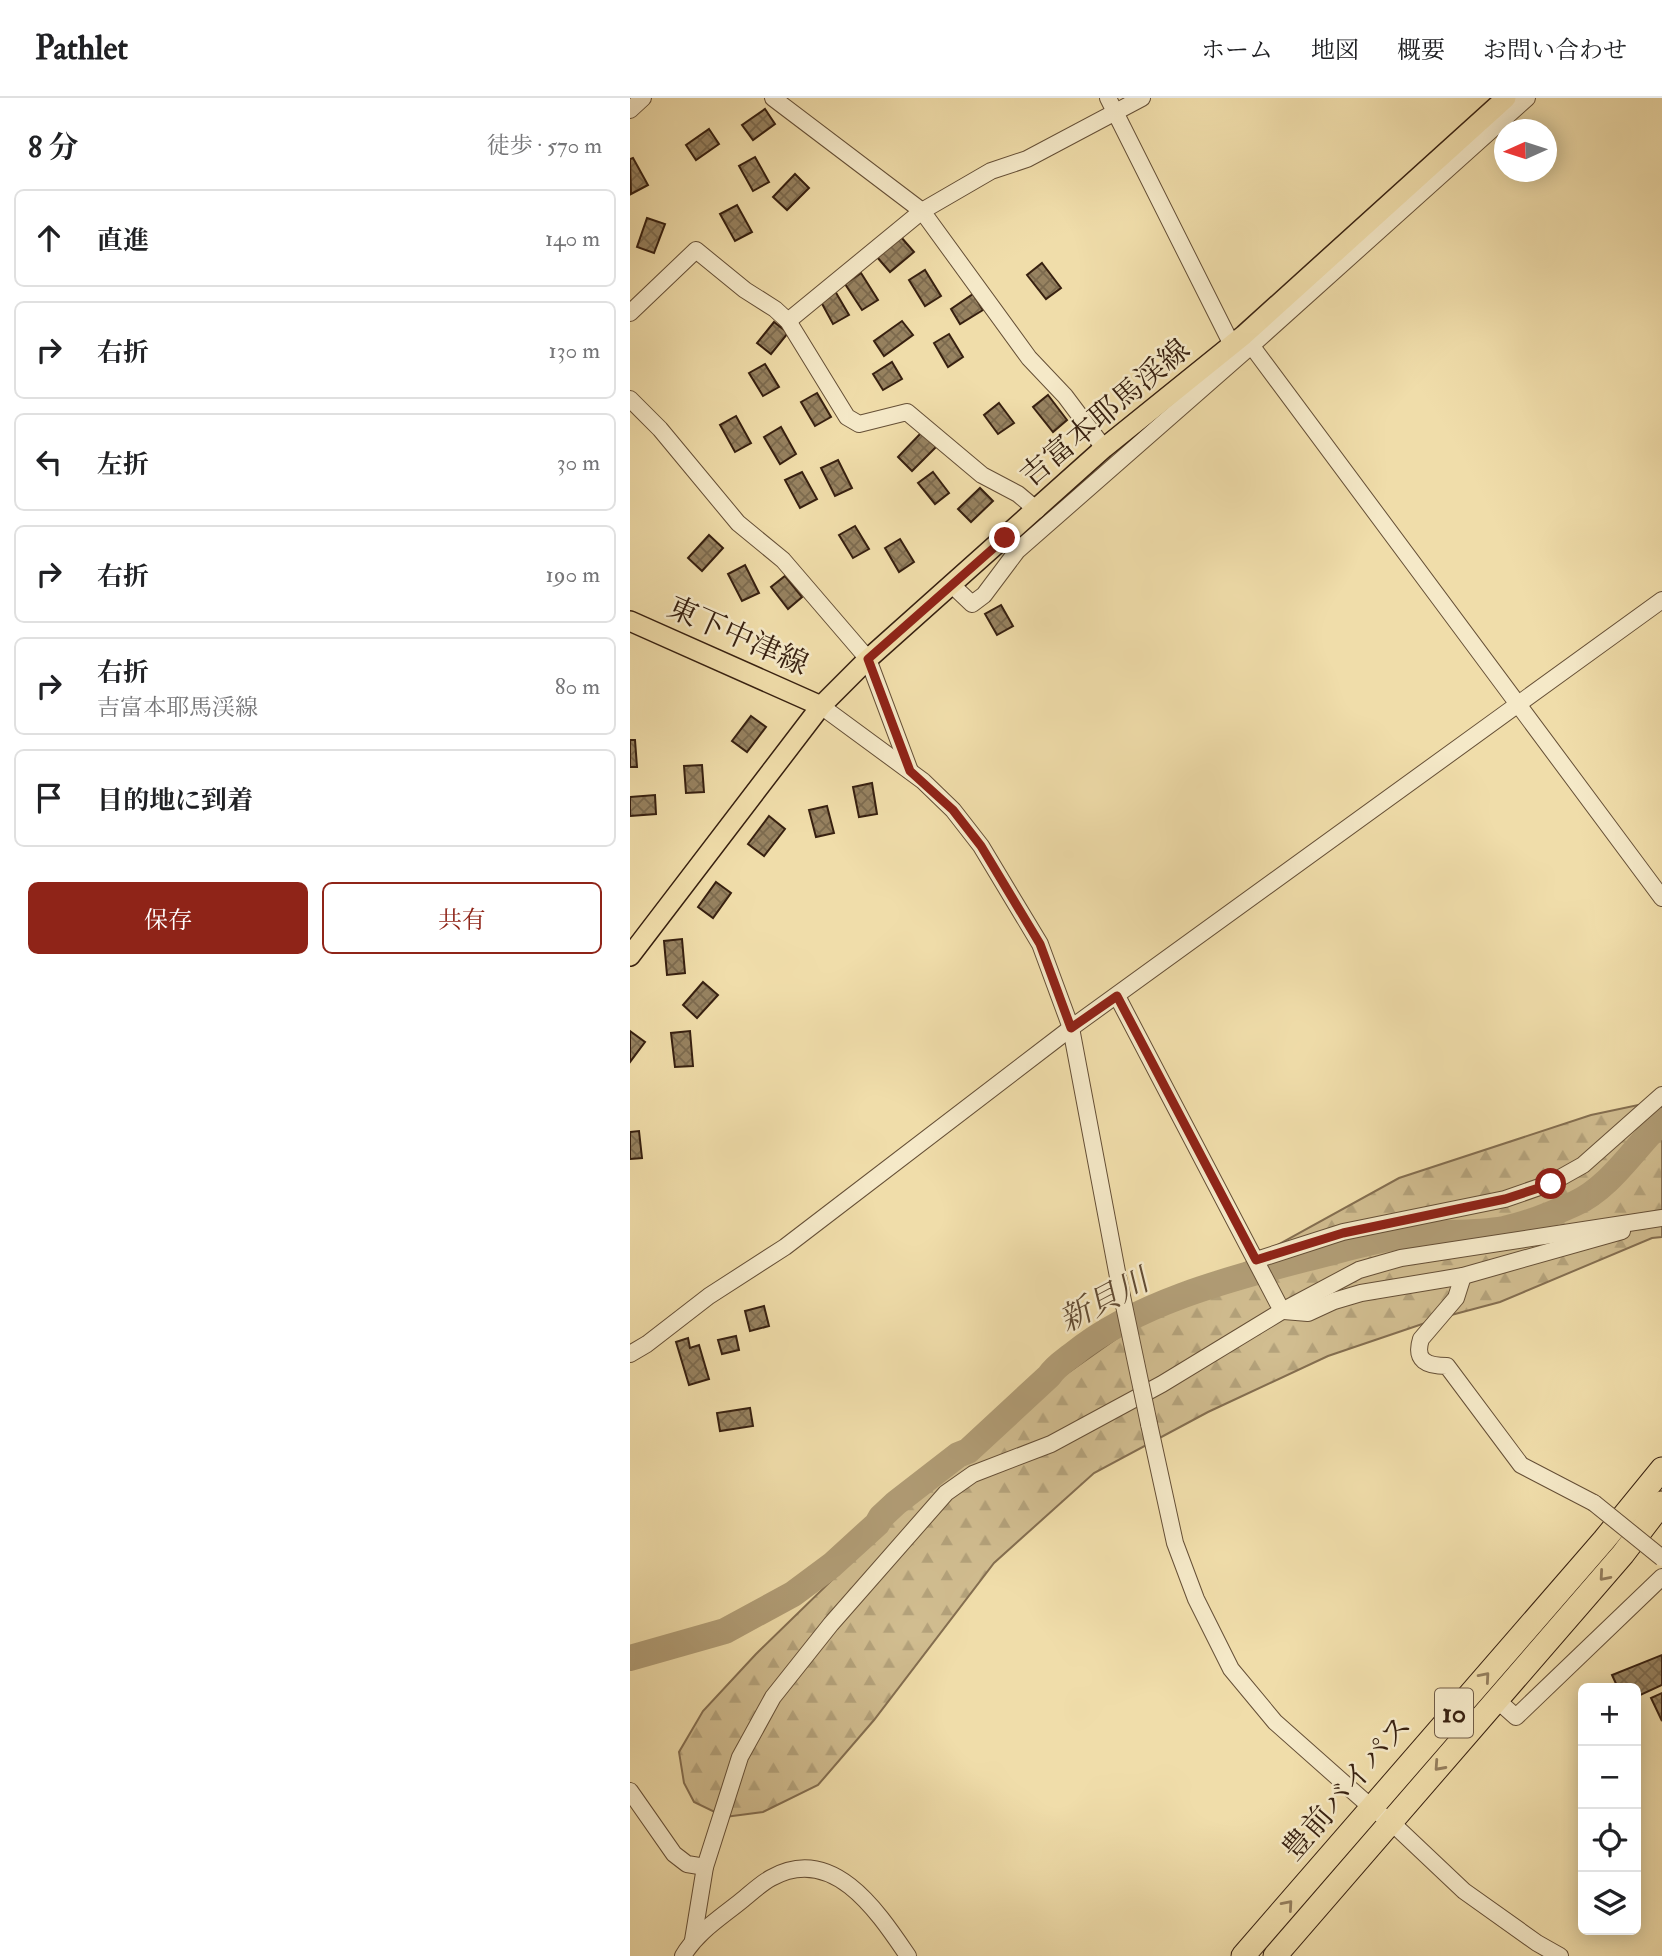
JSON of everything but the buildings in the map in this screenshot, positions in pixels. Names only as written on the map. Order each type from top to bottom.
[{"type":"highway","name":"豊前バイパス","points":[[1243,1956],[1604,1540],[1662,1469]]},
{"type":"highway","name":"豊前バイパス","points":[[1275,1956],[1623,1554],[1662,1503]]},
{"type":"main road","name":"吉富本耶馬渓線","points":[[630,956],[821,706],[868,659],[952,585],[1011,544],[1037,510],[1104,448],[1243,342],[1506,98]]},
{"type":"main road","name":"東下中津線","points":[[630,621],[821,706]]},
{"type":"street","points":[[630,110],[643,98]]},
{"type":"street","points":[[773,98],[922,211],[1029,358],[1065,396],[1104,448]]},
{"type":"street","points":[[788,321],[922,211],[991,171],[1027,159],[1112,105],[1142,98]]},
{"type":"street","points":[[952,585],[972,604],[984,595],[1011,544],[1527,98]]},
{"type":"street","points":[[1112,105],[1243,342],[1518,703],[1662,898]]},
{"type":"street","points":[[630,313],[696,250],[788,321],[847,417],[859,424],[907,412],[982,475],[1018,494],[1037,510]]},
{"type":"street","points":[[630,399],[660,429],[738,523],[783,560],[868,659],[910,771]]},
{"type":"street","points":[[630,1353],[647,1344],[709,1296],[785,1247],[1071,1028],[1662,600]]},
{"type":"street","points":[[821,706],[910,771],[953,810],[981,846],[1040,944],[1071,1028],[1118,1277],[1175,1543],[1196,1599],[1231,1669],[1275,1722],[1391,1822],[1464,1891],[1536,1943],[1560,1956]]},
{"type":"street","points":[[1117,996],[1282,1311]]},
{"type":"street","points":[[1256,1260],[1343,1233],[1505,1199],[1551,1184],[1583,1165],[1662,1095]]},
{"type":"street","points":[[1282,1311],[1308,1313],[1361,1293],[1463,1276],[1662,1219]]},
{"type":"street","points":[[693,1940],[705,1867],[740,1757],[773,1697],[831,1624],[947,1493],[973,1474],[1051,1444],[1162,1384],[1282,1311],[1359,1270],[1401,1258],[1662,1219]]},
{"type":"street","points":[[1463,1276],[1456,1298],[1421,1339],[1419,1357],[1432,1366],[1447,1366],[1521,1465],[1594,1503],[1662,1558]]},
{"type":"street","points":[[1497,1700],[1516,1717],[1662,1577]]},
{"type":"street","points":[[630,1791],[674,1854],[687,1864],[705,1867]]},
{"type":"street","points":[[683,1956],[693,1940],[771,1878],[795,1870],[821,1870],[853,1887],[881,1917],[908,1956]]},
{"type":"green space","points":[[1662,1100],[1662,1237],[1652,1238],[1500,1302],[1440,1318],[1328,1356],[1208,1412],[1094,1473],[994,1563],[874,1720],[818,1785],[763,1812],[725,1817],[694,1802],[684,1783],[679,1752],[703,1711],[756,1654],[984,1432],[1147,1317],[1399,1178],[1591,1115]]},
{"type":"waterway","name":"新貝川","points":[[630,1658],[725,1631],[793,1594],[832,1565],[896,1503],[958,1455],[968,1451],[1060,1364],[1124,1321],[1183,1295],[1354,1246],[1415,1235],[1504,1229],[1540,1218],[1574,1204],[1599,1188],[1662,1121]]},
{"type":"route","points":[[1005,538],[868,659],[910,771],[953,810],[981,846],[1040,944],[1071,1028],[1117,996],[1256,1260],[1343,1233],[1505,1199],[1551,1184]]}]
